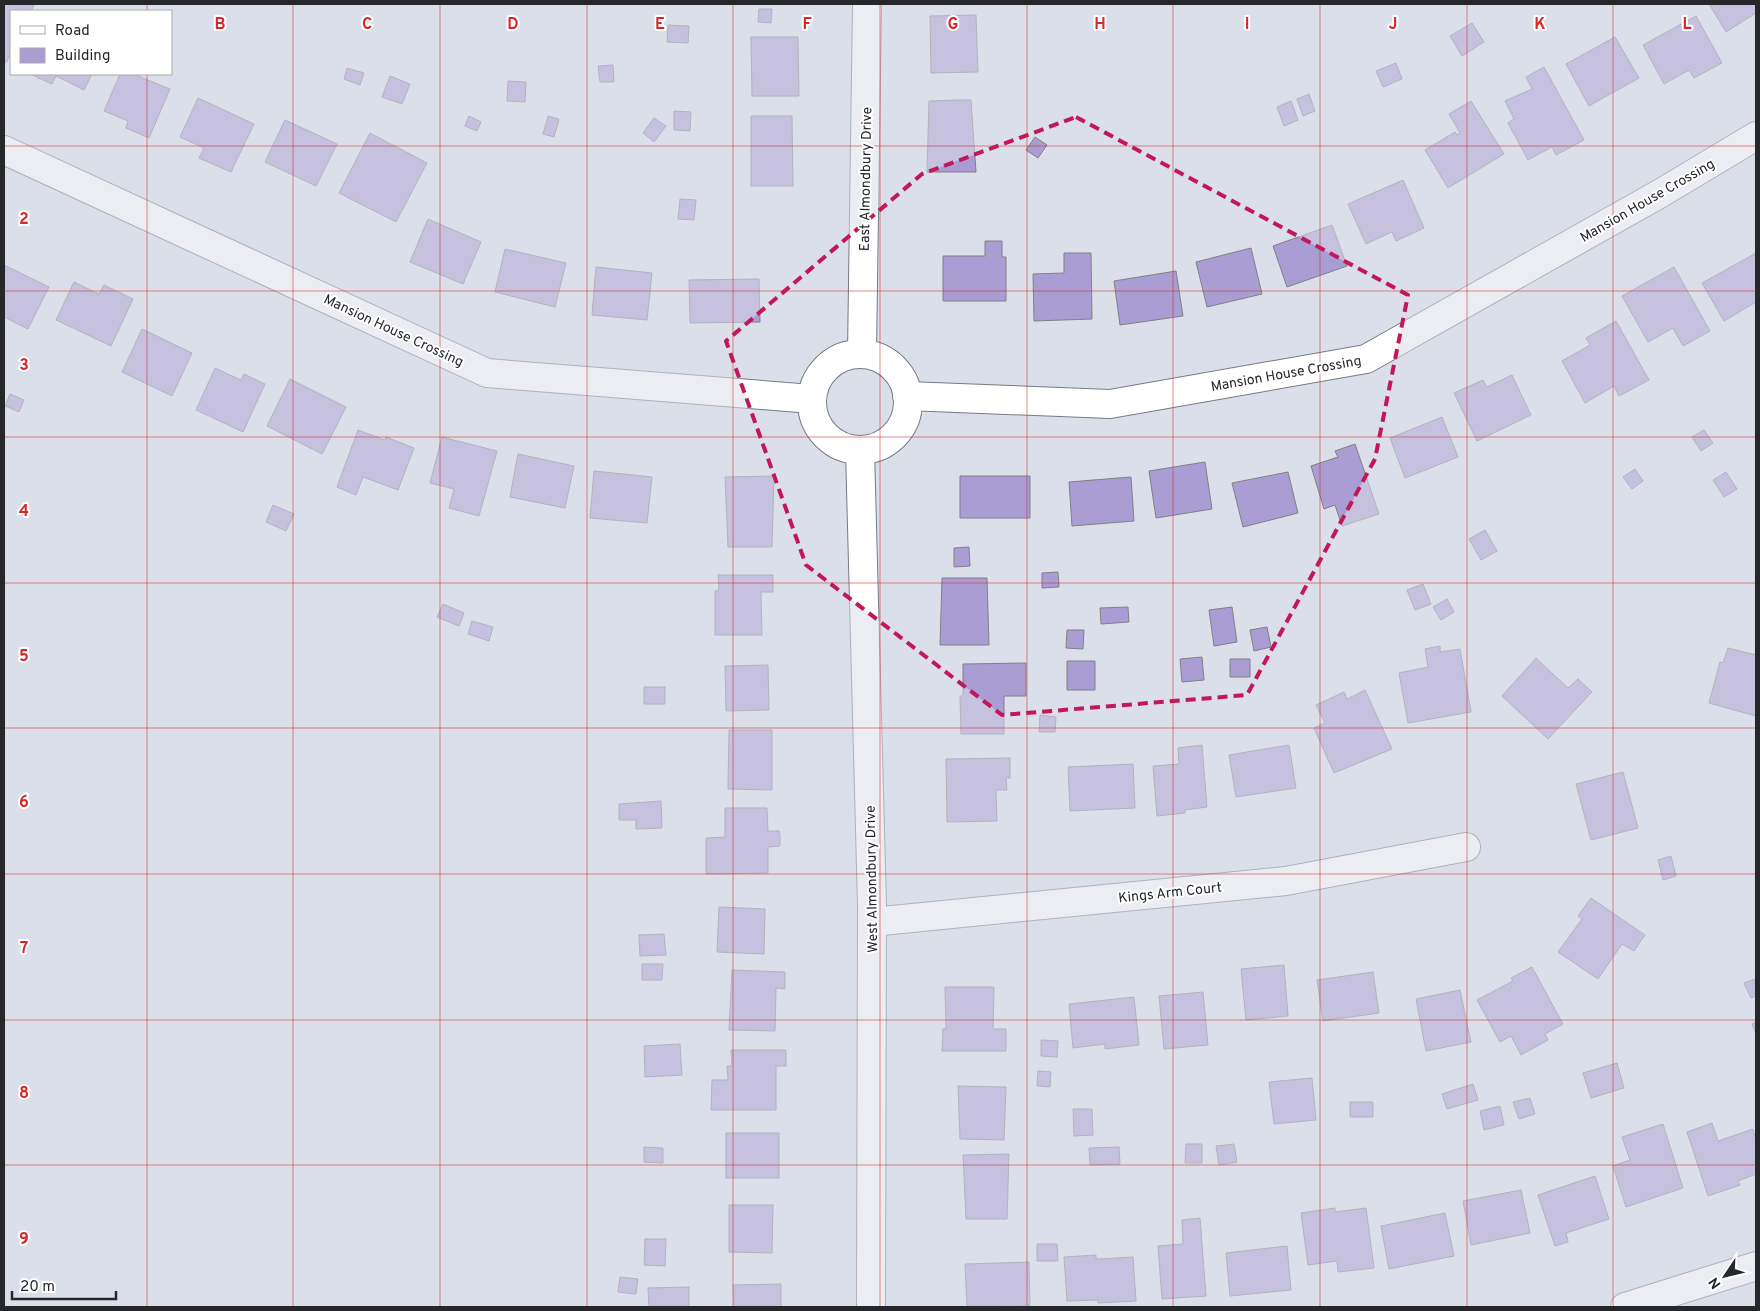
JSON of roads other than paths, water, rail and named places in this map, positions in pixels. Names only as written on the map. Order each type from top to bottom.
[{"type":"street","name":"East Almondbury Drive","points":[[862,354],[867,4]]},
{"type":"street","name":"Mansion House Crossing","points":[[908,396],[1110,404],[1366,360],[1661,193],[1756,136]]},
{"type":"street","name":"Mansion House Crossing","points":[[4,150],[487,373],[812,399]]},
{"type":"street","points":[[862,354],[875,357],[892,367],[904,383],[908,396],[907,412],[901,427],[890,440],[876,447],[860,450],[845,448],[831,440],[820,429],[814,414],[812,399],[815,384],[828,367],[847,356],[862,354]]},
{"type":"street","name":"West Almondbury Drive","points":[[860,450],[872,922],[871,1307]]},
{"type":"street","name":"Kings Arm Court","points":[[872,922],[1286,881],[1466,847]]},
{"type":"street","points":[[1625,1307],[1756,1266]]}]
